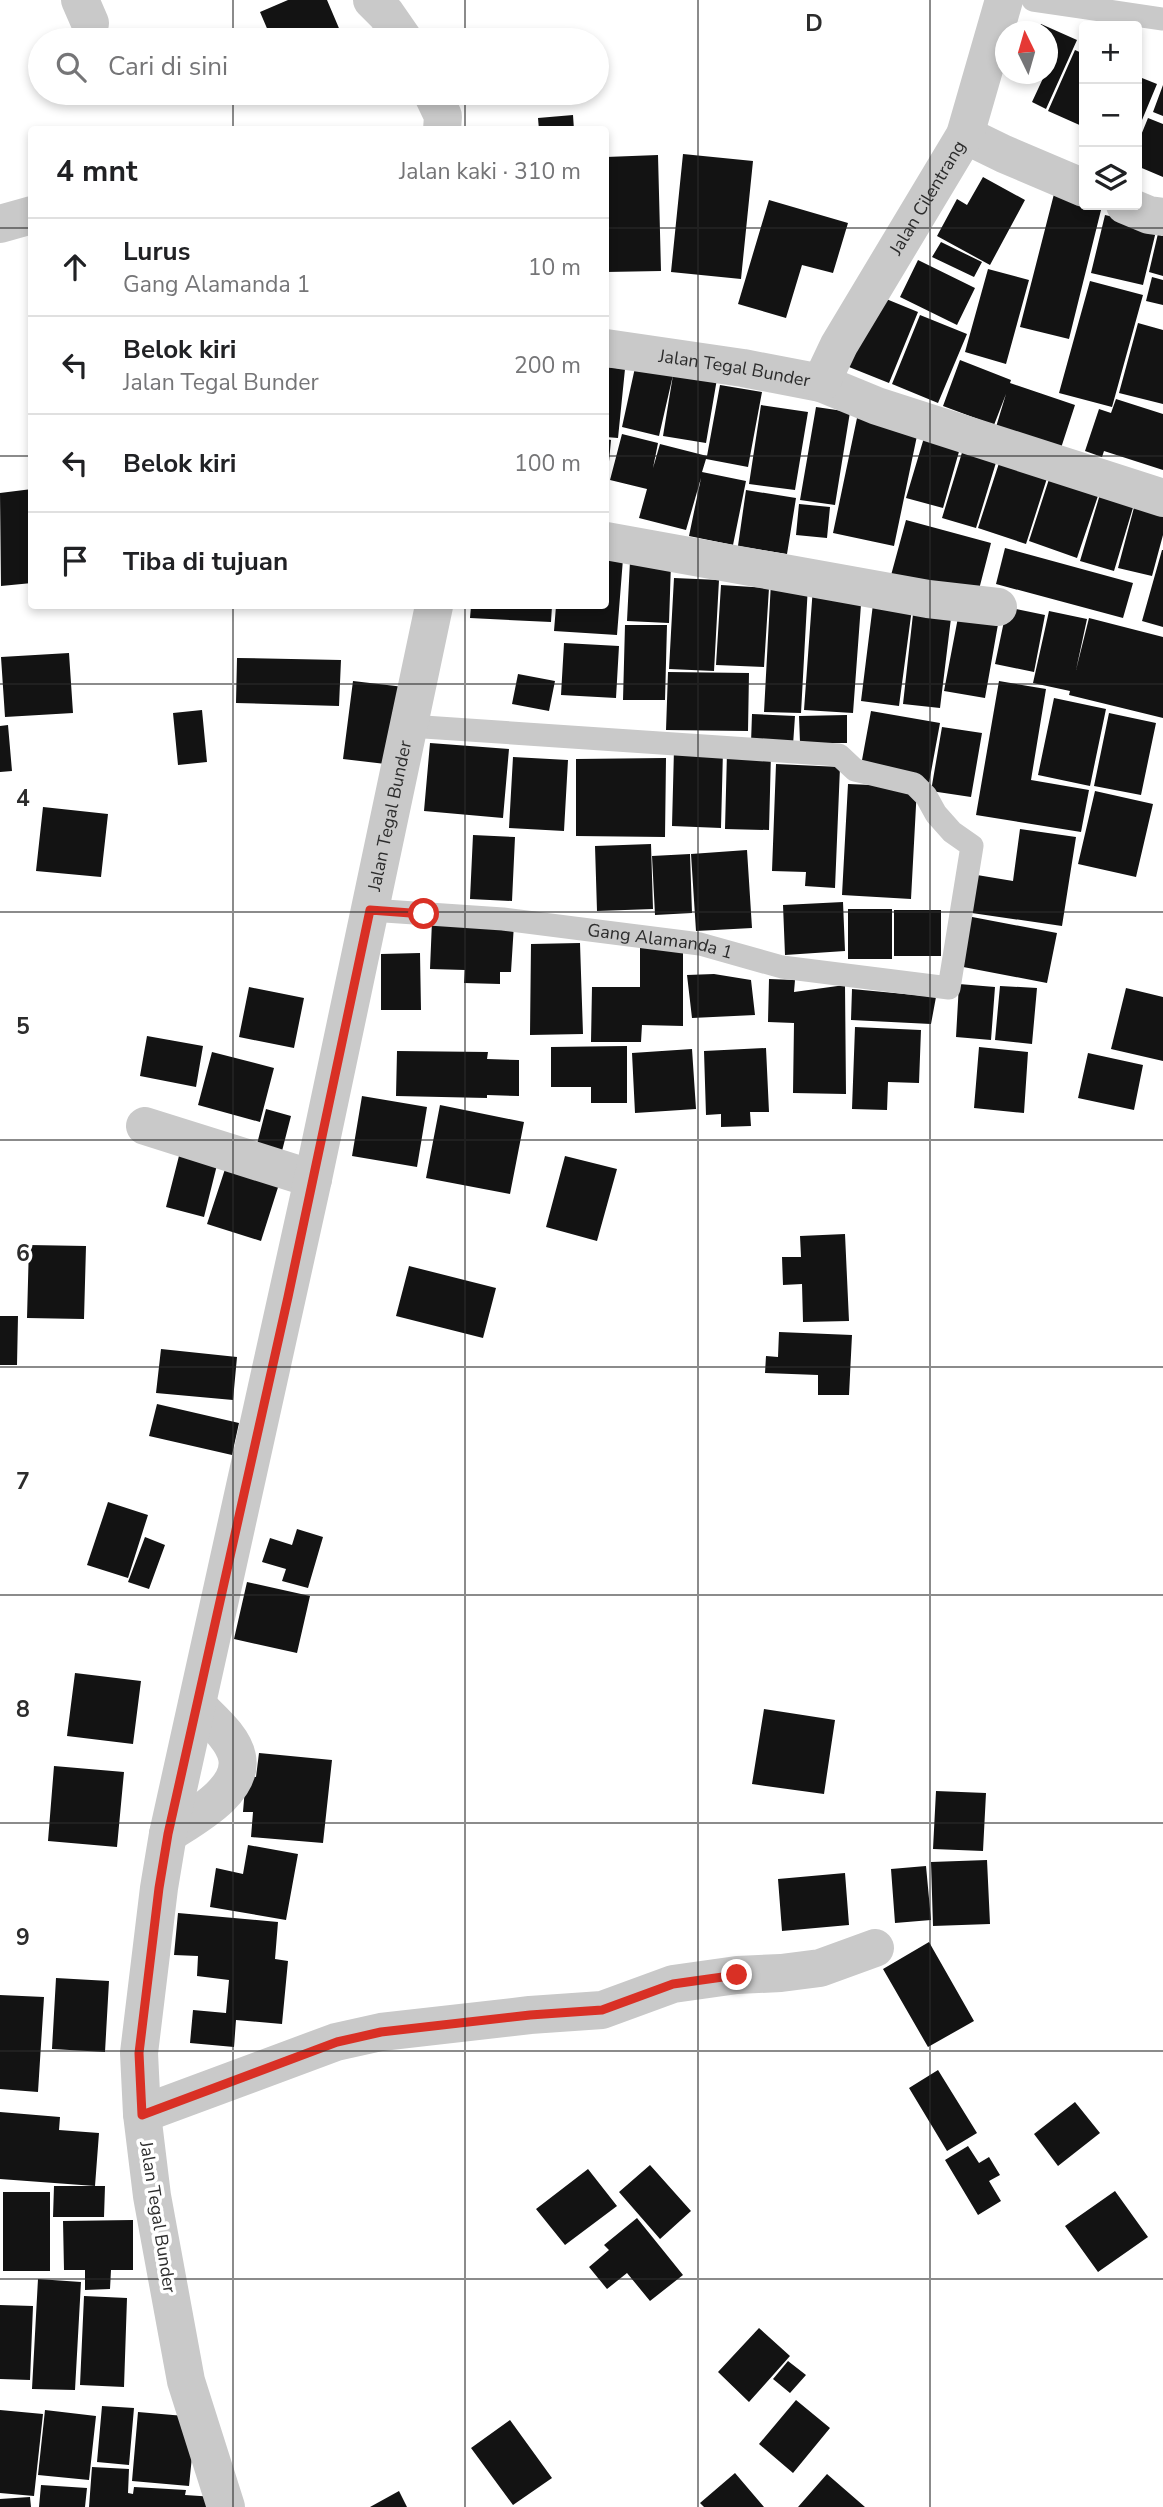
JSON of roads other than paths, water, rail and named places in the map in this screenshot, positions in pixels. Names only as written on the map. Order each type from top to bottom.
[{"type":"street","points":[[372,0],[396,28]]},
{"type":"street","name":"Jalan Cilentrang","points":[[821,383],[839,345],[965,135],[1004,0]]},
{"type":"street","points":[[438,105],[443,116],[442,126]]},
{"type":"street","points":[[965,135],[1079,186]]},
{"type":"street","points":[[1137,210],[1163,217]]},
{"type":"street","points":[[0,224],[28,216]]},
{"type":"street","name":"Jalan Tegal Bunder","points":[[609,348],[743,368],[821,383],[877,406],[1163,498]]},
{"type":"street","points":[[609,542],[928,599],[998,607]]},
{"type":"street","name":"Jalan Tegal Bunder","points":[[226,2507],[186,2381],[152,2196],[142,2115],[139,2053],[168,1834],[313,1179],[433,609]]},
{"type":"street","points":[[145,1126],[313,1179]]},
{"type":"street","points":[[168,1834],[204,1811],[237,1776],[237,1756],[228,1739],[197,1705]]},
{"type":"street","points":[[142,2115],[337,2042],[381,2032],[530,2015],[602,2010],[673,1984],[820,1968],[875,1948]]},
{"type":"lane","points":[[1033,0],[1163,19]]},
{"type":"lane","name":"Gang Alamanda 1","points":[[370,910],[503,919],[688,943],[782,967],[949,988],[972,846],[952,832],[914,783],[855,770],[839,755],[409,726]]}]
